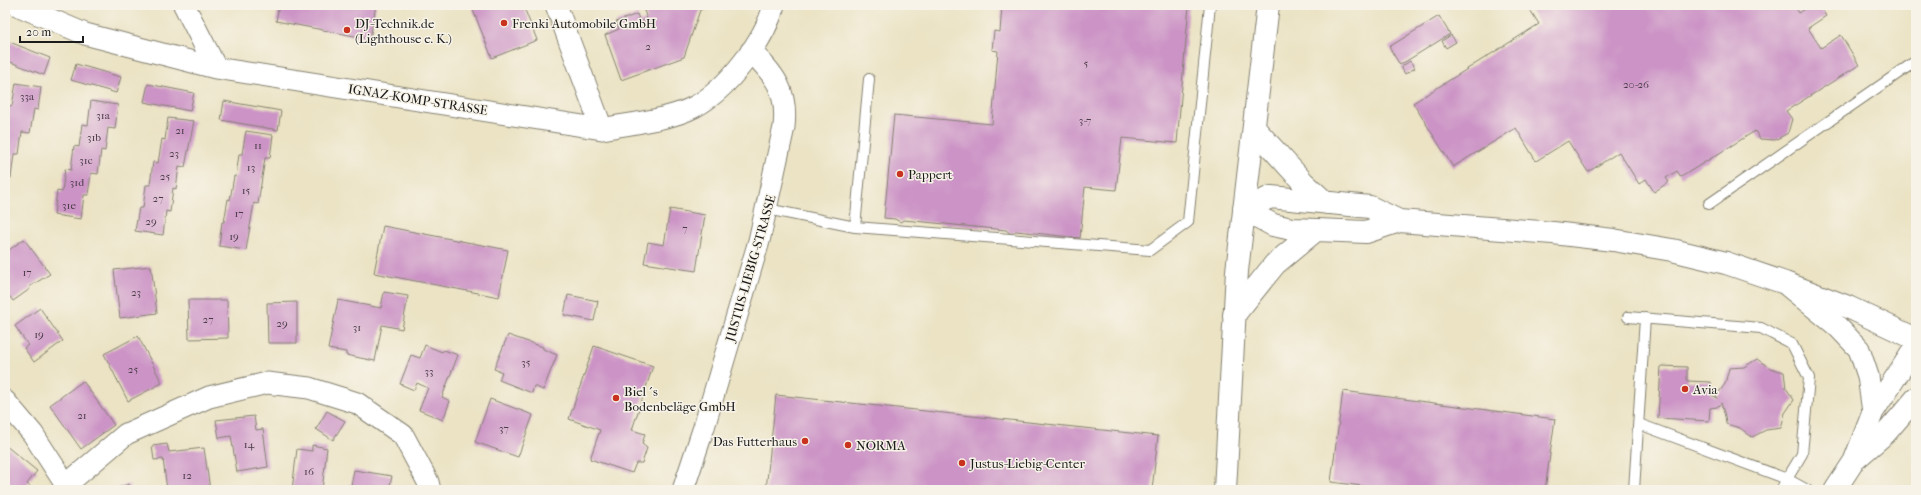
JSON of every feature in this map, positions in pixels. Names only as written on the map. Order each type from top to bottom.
[{"type":"main road","points":[[1225,490],[1234,315],[1244,209],[1268,7]]},
{"type":"main road","points":[[1254,128],[1303,182],[1326,203]]},
{"type":"main road","points":[[1244,209],[1271,198],[1370,207],[1399,221],[1613,240],[1672,250],[1726,263],[1785,283],[1848,307],[1916,339]]},
{"type":"main road","points":[[1244,209],[1273,225],[1292,229],[1366,232],[1399,221]]},
{"type":"main road","points":[[1234,315],[1275,264],[1316,230]]},
{"type":"street","name":"IGNAZ-KOMP-STRASSE","points":[[17,5],[85,34],[216,68],[602,128],[664,117],[694,107],[719,89],[751,51],[763,32],[774,5]]},
{"type":"street","points":[[184,5],[216,68]]},
{"type":"street","points":[[556,5],[602,128]]},
{"type":"street","name":"JUSTUS-LIEBIG-STRASSE","points":[[683,490],[708,412],[767,209],[782,139],[786,113],[780,85],[772,73],[751,51]]},
{"type":"street","points":[[1785,283],[1837,326],[1859,349],[1868,376],[1873,412]]},
{"type":"street","points":[[1835,490],[1854,460],[1873,412],[1916,346]]},
{"type":"street","points":[[5,401],[33,434],[64,488],[126,434],[209,397],[267,384],[309,388],[357,403],[403,435],[428,482],[430,490]]},
{"type":"street","points":[[1854,460],[1886,433],[1916,398]]},
{"type":"lane","points":[[767,209],[855,227],[1150,250],[1188,222],[1210,5]]},
{"type":"lane","points":[[1709,204],[1916,60]]},
{"type":"lane","points":[[855,227],[869,79]]},
{"type":"lane","points":[[1628,317],[1761,328],[1792,344],[1809,378],[1802,454],[1781,490]]},
{"type":"lane","points":[[1634,490],[1646,318]]},
{"type":"lane","points":[[1639,424],[1787,480],[1807,490]]},
{"type":"building","name":"DJ-Technik.de (Lighthouse e. K.)","points":[[279,5],[376,5],[370,39],[276,21]]},
{"type":"building","name":"Frenki Automobile GmbH","points":[[471,5],[523,5],[537,40],[492,58]]},
{"type":"building","points":[[642,5],[714,5],[700,10],[684,57],[621,80],[605,35],[619,29],[616,22],[637,14],[640,22],[647,19]]},
{"type":"building","points":[[1002,5],[1189,5],[1177,143],[1122,138],[1116,190],[1085,187],[1080,238],[1016,231],[1011,234],[1006,230],[904,220],[900,222],[895,219],[884,218],[894,115],[992,124],[998,51],[992,50],[994,31],[1000,32]]},
{"type":"building","points":[[1527,5],[1794,5],[1799,13],[1811,5],[1819,5],[1826,16],[1808,28],[1821,48],[1841,35],[1859,65],[1786,111],[1792,119],[1788,133],[1775,140],[1760,139],[1755,131],[1681,177],[1677,171],[1666,178],[1669,182],[1654,192],[1646,179],[1639,184],[1619,152],[1588,172],[1568,141],[1536,161],[1516,128],[1453,167],[1413,103],[1539,24]]},
{"type":"building","points":[[1439,16],[1450,34],[1400,65],[1389,47]]},
{"type":"building","points":[[1451,35],[1456,42],[1446,48],[1442,41]]},
{"type":"building","points":[[7,41],[50,58],[44,75],[5,60]]},
{"type":"building","points":[[1410,61],[1415,68],[1405,74],[1401,67]]},
{"type":"building","points":[[76,64],[121,77],[116,93],[71,80]]},
{"type":"building","points":[[16,83],[41,87],[38,110],[34,109],[30,133],[22,132],[19,154],[14,154],[11,178],[5,177],[5,114],[6,105],[12,106]]},
{"type":"building","points":[[148,84],[194,93],[190,111],[144,102]]},
{"type":"building","points":[[91,101],[118,105],[115,129],[108,128],[105,151],[101,150],[98,174],[91,173],[88,195],[84,195],[81,219],[54,215],[57,191],[62,192],[65,169],[71,170],[74,146],[79,147],[82,124],[88,125]]},
{"type":"building","points":[[224,101],[281,111],[278,130],[221,120]]},
{"type":"building","points":[[168,118],[194,121],[185,167],[179,166],[176,189],[173,188],[170,212],[166,211],[163,235],[135,231],[139,208],[143,208],[146,185],[150,185],[153,162],[158,163],[162,139],[165,140]]},
{"type":"building","points":[[246,131],[273,135],[270,158],[265,158],[258,204],[254,203],[246,250],[219,246],[222,222],[224,222],[228,199],[230,200],[234,176],[236,177],[239,154],[242,154]]},
{"type":"building","points":[[670,209],[705,215],[696,271],[644,263],[648,242],[664,245]]},
{"type":"building","points":[[383,226],[508,250],[499,297],[374,273]]},
{"type":"building","points":[[24,239],[50,274],[29,287],[30,289],[13,301],[5,290],[5,277],[7,269],[5,266],[5,253]]},
{"type":"building","points":[[151,266],[157,313],[120,318],[114,270]]},
{"type":"building","points":[[384,292],[408,296],[402,329],[382,325],[375,361],[346,355],[346,352],[328,349],[338,300],[381,308]]},
{"type":"building","points":[[568,295],[598,301],[594,321],[564,315]]},
{"type":"building","points":[[188,300],[227,300],[228,338],[189,339]]},
{"type":"building","points":[[297,302],[297,343],[268,343],[267,303]]},
{"type":"building","points":[[40,308],[63,341],[34,362],[24,348],[28,345],[15,326]]},
{"type":"building","points":[[508,335],[543,347],[543,349],[557,355],[543,390],[534,386],[532,393],[499,380],[502,372],[494,369]]},
{"type":"building","points":[[138,336],[162,383],[128,401],[104,354]]},
{"type":"building","points":[[425,345],[442,352],[444,350],[458,355],[442,397],[450,401],[443,420],[419,410],[428,388],[417,383],[414,390],[400,384],[411,355],[420,358]]},
{"type":"building","points":[[594,346],[653,366],[632,430],[645,434],[642,444],[647,448],[642,463],[636,463],[632,473],[590,459],[600,430],[569,419]]},
{"type":"building","points":[[1757,359],[1770,368],[1784,372],[1786,388],[1794,400],[1785,413],[1781,428],[1766,430],[1752,437],[1740,428],[1726,424],[1721,403],[1717,407],[1710,408],[1709,421],[1658,418],[1661,366],[1687,367],[1687,381],[1711,382],[1711,395],[1718,398],[1716,396],[1725,384],[1729,368],[1744,367]]},
{"type":"building","points":[[83,381],[114,425],[81,449],[50,405]]},
{"type":"building","points":[[1343,391],[1555,419],[1545,490],[1393,490],[1331,482]]},
{"type":"building","name":"Justus-Liebig-Center","points":[[776,395],[1158,436],[1152,490],[766,490]]},
{"type":"building","points":[[490,399],[533,415],[518,457],[475,442]]},
{"type":"building","points":[[327,411],[345,421],[333,440],[316,429]]},
{"type":"building","points":[[254,416],[256,430],[263,429],[268,467],[237,472],[231,436],[219,438],[216,420]]},
{"type":"building","points":[[167,444],[169,452],[204,448],[210,490],[167,490],[163,459],[154,460],[152,446]]},
{"type":"building","points":[[5,445],[37,471],[27,484],[34,490],[5,490]]},
{"type":"building","points":[[312,445],[327,448],[322,490],[292,490],[297,449],[312,451]]},
{"type":"building","points":[[354,470],[392,476],[389,490],[347,490],[348,485],[351,486]]},
{"type":"building","points":[[129,484],[131,490],[113,490]]},
{"type":"place","name":"Frenki Automobile GmbH","points":[[504,23]]},
{"type":"place","name":"DJ-Technik.de (Lighthouse e. K.)","points":[[347,30]]},
{"type":"place","name":"Pappert","points":[[900,174]]},
{"type":"place","name":"Avia","points":[[1685,389]]},
{"type":"place","name":"Biel´s Bodenbeläge GmbH","points":[[616,398]]},
{"type":"place","name":"Das Futterhaus","points":[[805,441]]},
{"type":"place","name":"NORMA","points":[[848,445]]},
{"type":"place","name":"Justus-Liebig-Center","points":[[962,463]]}]
